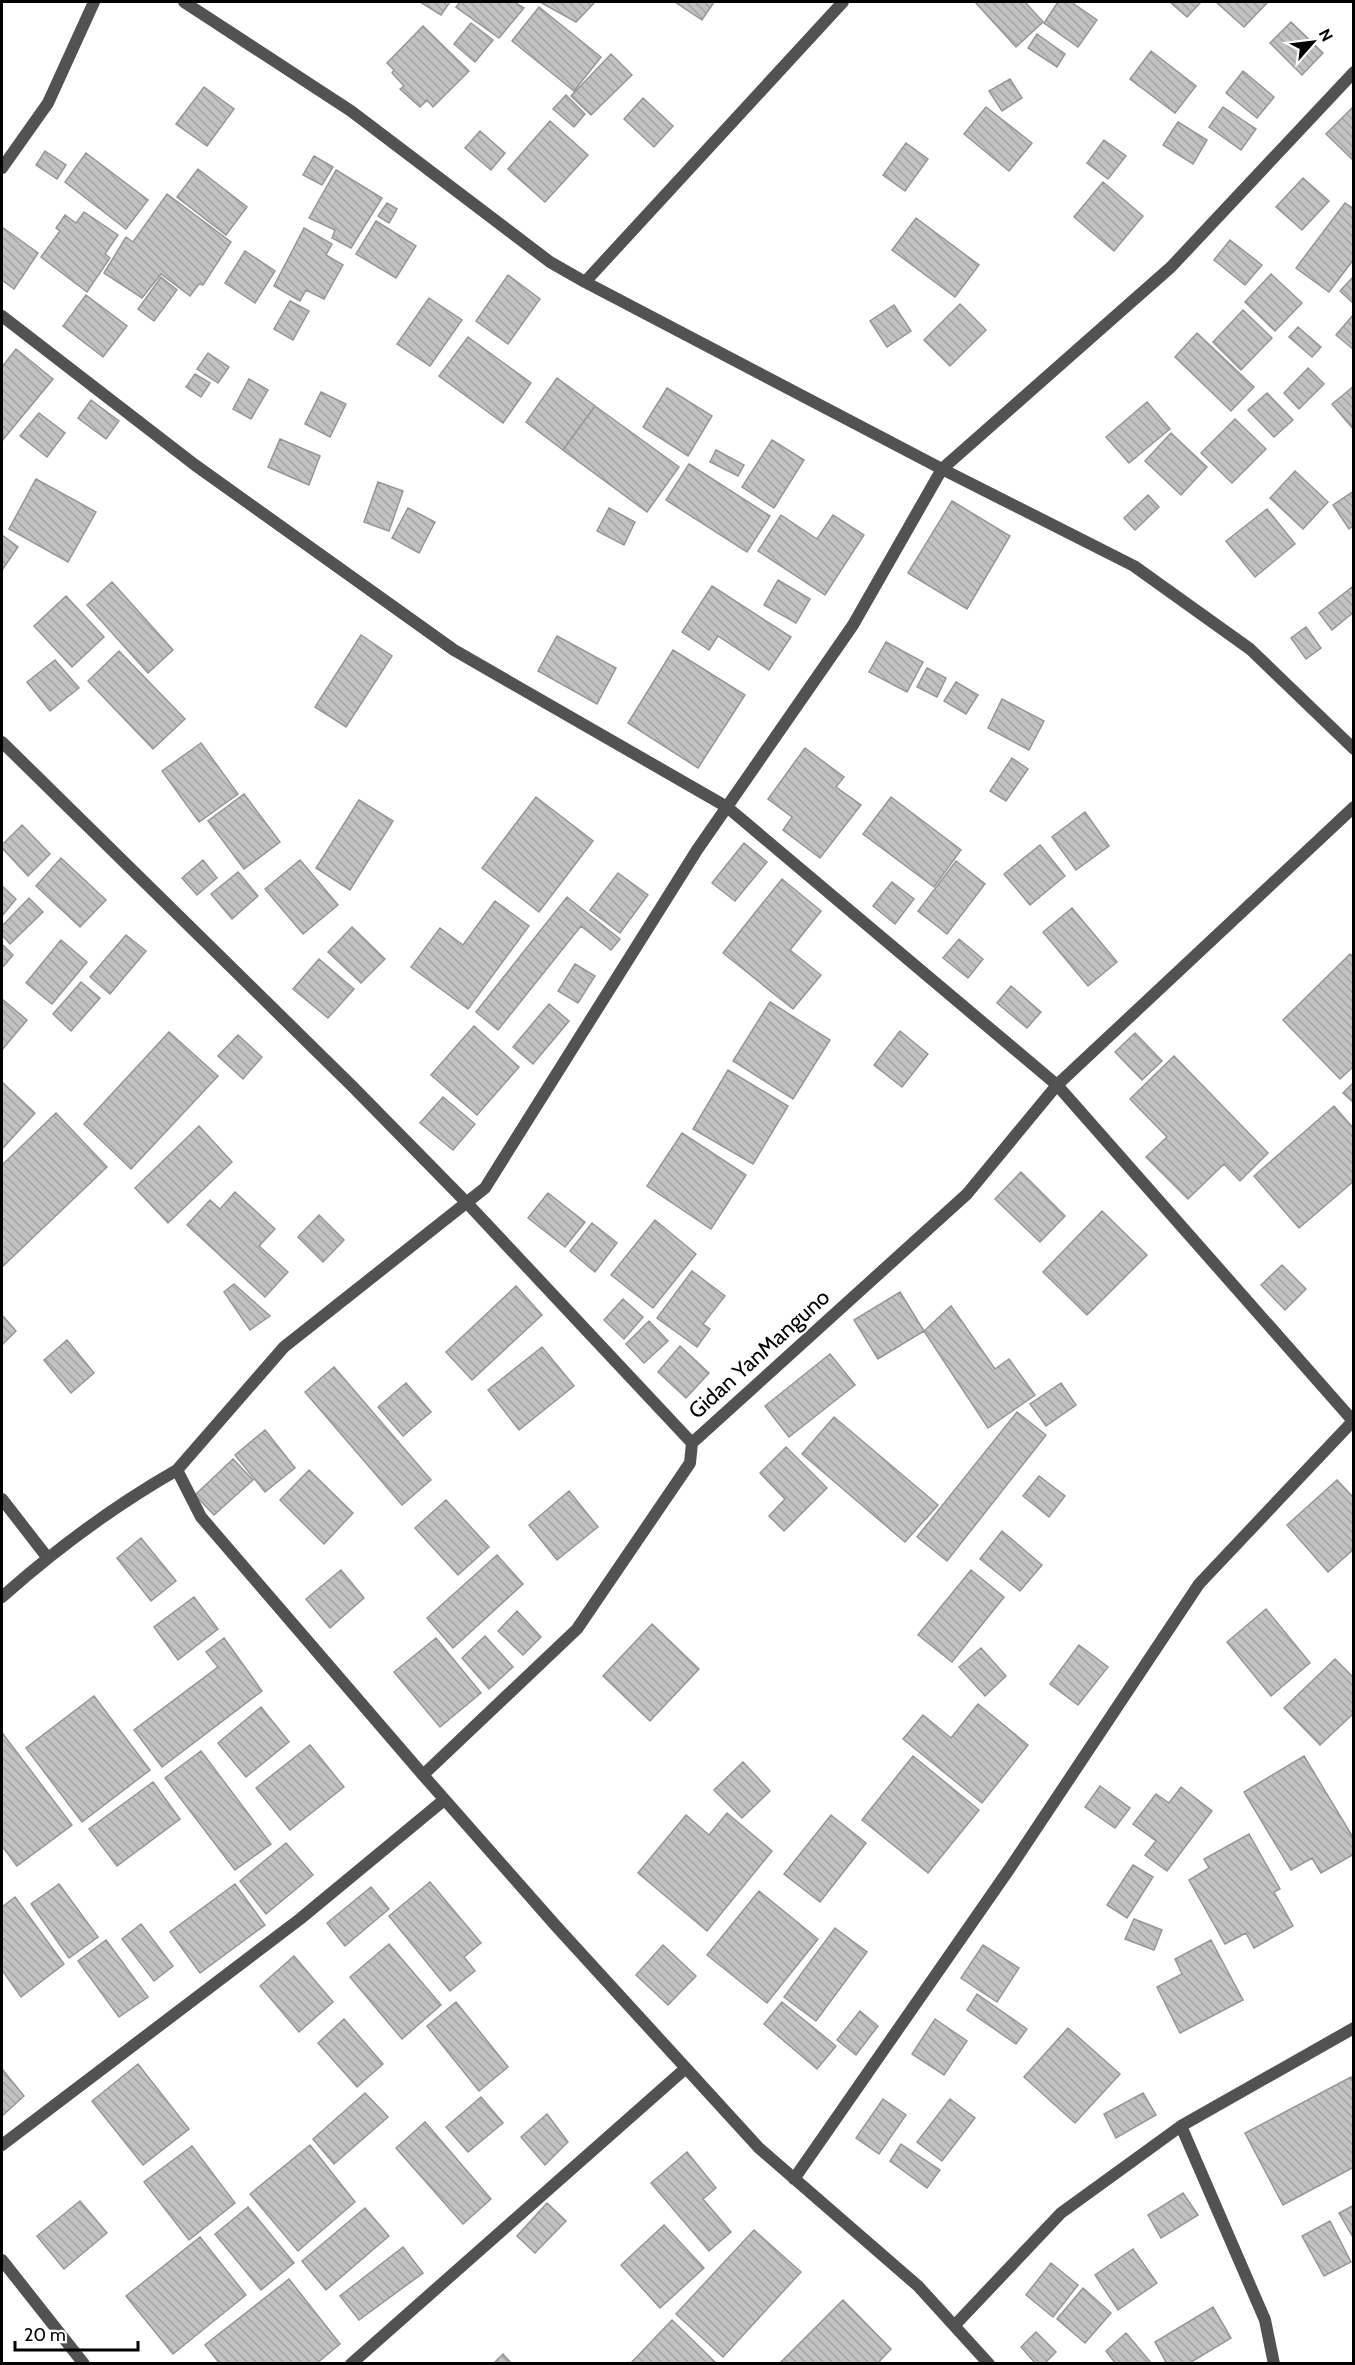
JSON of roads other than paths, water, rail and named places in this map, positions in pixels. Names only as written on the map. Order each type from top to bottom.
[{"type":"street","points":[[2,168],[48,103],[94,2]]},
{"type":"street","points":[[184,2],[351,111],[550,261],[585,282],[942,469],[1134,566],[1250,649],[1353,749]]},
{"type":"street","points":[[585,282],[843,2]]},
{"type":"street","points":[[2,1597],[47,1557],[141,1491],[177,1470],[284,1347],[485,1188],[697,850],[854,625],[942,469],[1171,267],[1353,72]]},
{"type":"street","points":[[2,316],[195,465],[454,650],[727,807],[1057,1085],[1353,1421],[1199,1584],[1010,1868],[794,2179]]},
{"type":"street","name":"Gidan YanManguno","points":[[2,742],[352,1086],[466,1203],[692,1443],[967,1194],[1057,1085],[1353,807]]},
{"type":"street","points":[[423,1775],[577,1629],[690,1463],[692,1443]]},
{"type":"street","points":[[177,1470],[201,1517],[444,1800],[686,2068],[759,2148],[918,2286],[989,2364]]},
{"type":"street","points":[[2,1499],[47,1557]]},
{"type":"street","points":[[2,2145],[300,1919],[444,1800]]},
{"type":"street","points":[[955,2325],[1061,2213],[1181,2126],[1353,2028]]},
{"type":"street","points":[[351,2364],[686,2068]]},
{"type":"street","points":[[1181,2126],[1265,2320],[1274,2364]]},
{"type":"street","points":[[2,2260],[84,2364]]}]
